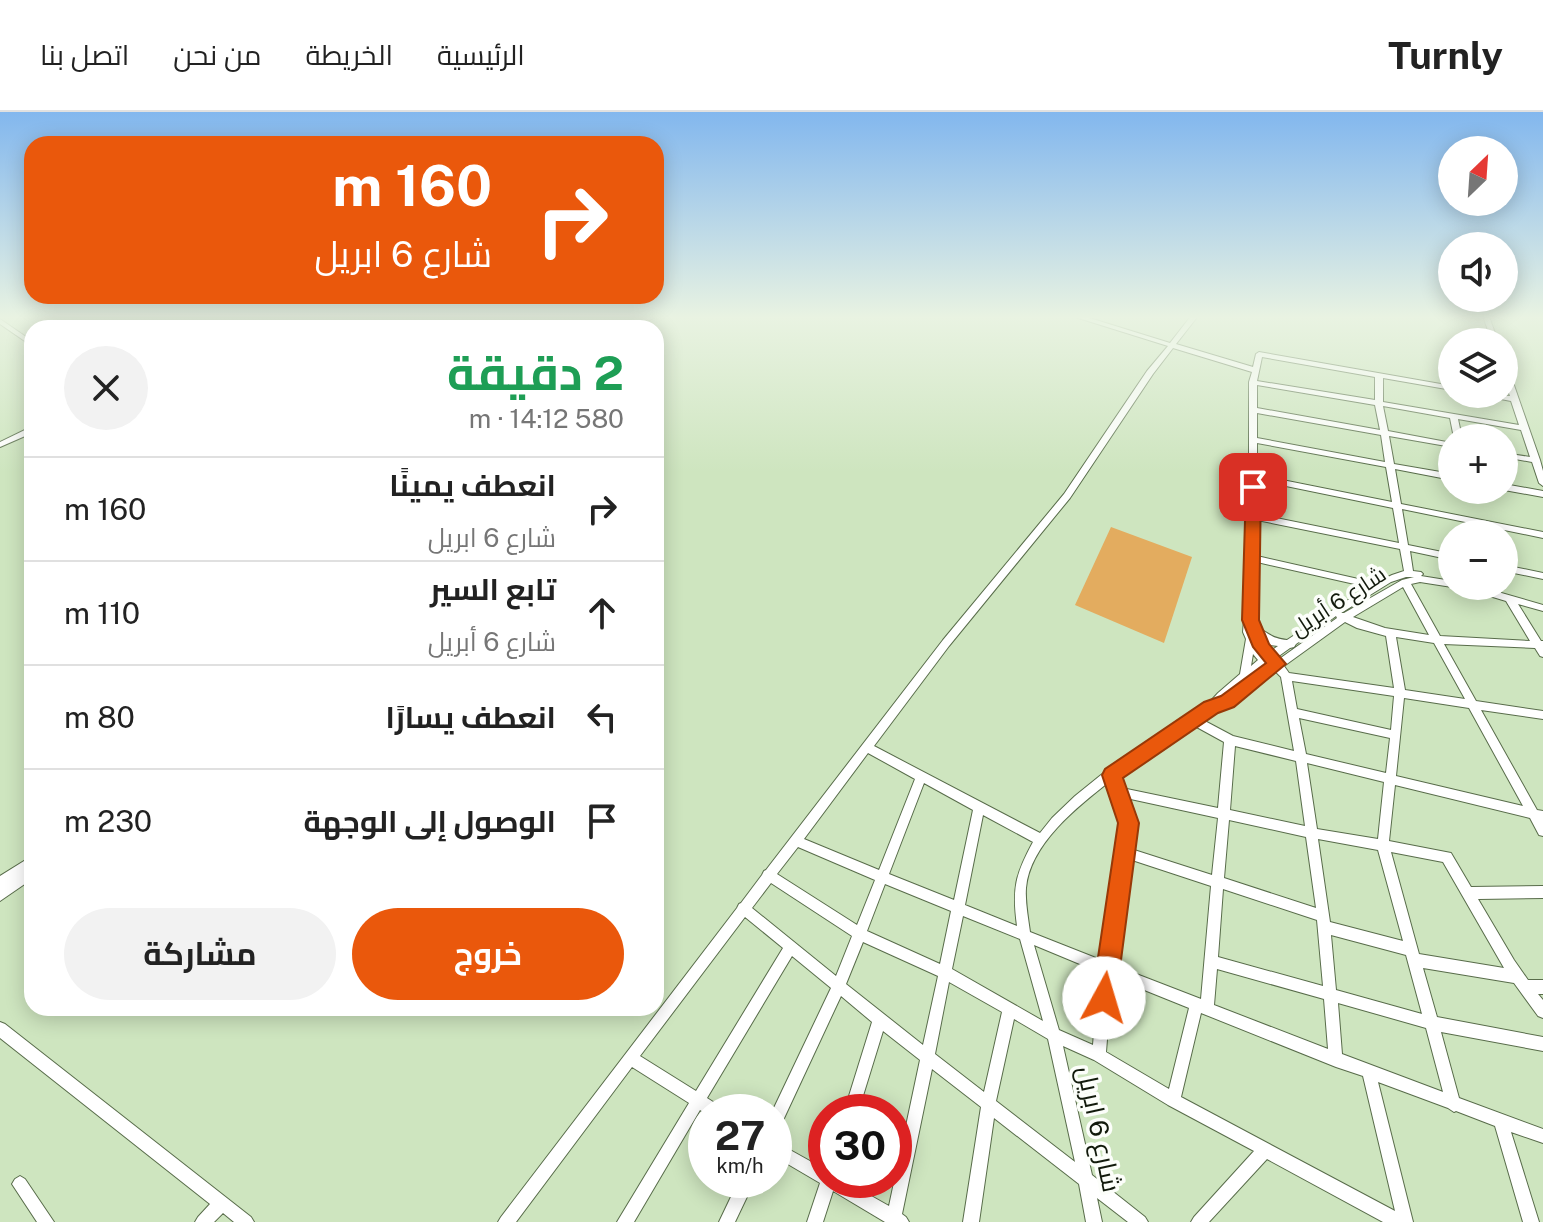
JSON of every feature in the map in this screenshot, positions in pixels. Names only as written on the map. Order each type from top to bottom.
[{"type":"street","points":[[664,1013],[981,599],[1067,496],[1154,368]]},
{"type":"street","points":[[1245,675],[1252,629],[1254,477],[1254,370],[1247,368]]},
{"type":"street","points":[[1334,368],[1438,386]]},
{"type":"street","points":[[1379,376],[1379,404],[1407,578],[1470,703],[1537,814],[1543,831]]},
{"type":"street","points":[[1253,382],[1525,428]]},
{"type":"street","points":[[1518,408],[1543,483]]},
{"type":"street","points":[[1253,410],[1438,443]]},
{"type":"street","points":[[1454,418],[1455,424]]},
{"type":"street","points":[[0,445],[24,434]]},
{"type":"street","points":[[1253,440],[1438,475]]},
{"type":"street","points":[[1518,457],[1536,460]]},
{"type":"street","points":[[1254,477],[1543,535]]},
{"type":"street","points":[[1518,490],[1543,494]]},
{"type":"street","points":[[1253,516],[1438,554]]},
{"type":"street","points":[[1253,558],[1377,586]]},
{"type":"street","points":[[1518,571],[1543,576]]},
{"type":"street","name":"شارع 6 أبريل","points":[[1211,708],[1228,701],[1291,644],[1407,578]]},
{"type":"street","name":"شارع 6 أبريل","points":[[1211,708],[1245,675],[1271,664],[1377,586],[1407,578],[1438,581]]},
{"type":"street","points":[[1510,600],[1541,648]]},
{"type":"street","points":[[1516,600],[1542,607]]},
{"type":"street","points":[[1340,615],[1355,624],[1390,633],[1541,648]]},
{"type":"street","points":[[1252,629],[1272,642],[1291,644]]},
{"type":"street","points":[[1252,629],[1271,664],[1286,676],[1543,715]]},
{"type":"street","points":[[1390,633],[1400,692],[1383,846],[1454,1105]]},
{"type":"street","points":[[1286,676],[1312,833],[1336,1060]]},
{"type":"street","name":"شارع 6 ابريل","points":[[1094,1222],[1054,1035],[1026,935],[1021,902],[1022,878],[1041,840],[1067,809],[1211,708]]},
{"type":"street","points":[[1293,712],[1395,735]]},
{"type":"street","points":[[1193,720],[1230,740],[1537,814]]},
{"type":"street","points":[[1173,1100],[1202,1005],[1211,961],[1221,814],[1230,740]]},
{"type":"street","points":[[866,747],[1041,840]]},
{"type":"street","points":[[1099,1055],[1106,970],[1129,823],[1112,775]]},
{"type":"street","points":[[788,1094],[839,986],[921,778]]},
{"type":"street","points":[[1119,792],[1312,833],[1447,857],[1521,982],[1543,1011]]},
{"type":"street","points":[[857,1198],[896,1221],[926,1055],[979,809]]},
{"type":"street","points":[[796,841],[1106,970],[1202,1005],[1369,1073],[1543,1136]]},
{"type":"street","points":[[1125,852],[1413,955],[1543,987]]},
{"type":"street","points":[[0,883],[24,866]]},
{"type":"street","points":[[768,875],[860,934],[944,972],[1054,1035],[1099,1055],[1380,1218],[1399,1222]]},
{"type":"street","points":[[0,895],[24,878]]},
{"type":"street","points":[[1469,893],[1543,892]]},
{"type":"street","points":[[743,908],[880,1020],[1140,1222]]},
{"type":"street","points":[[702,1094],[790,948]]},
{"type":"street","points":[[1211,961],[1431,1023],[1543,1044]]},
{"type":"street","points":[[971,1222],[989,1102],[1009,1009]]},
{"type":"street","points":[[506,1222],[662,1016]]},
{"type":"street","points":[[857,1094],[880,1020]]},
{"type":"street","points":[[0,1029],[246,1222]]},
{"type":"street","points":[[630,1058],[688,1095]]},
{"type":"street","points":[[1369,1073],[1405,1222]]},
{"type":"street","points":[[625,1222],[688,1118]]},
{"type":"street","points":[[1501,1121],[1531,1222]]},
{"type":"street","points":[[1199,1222],[1264,1151]]},
{"type":"street","points":[[20,1184],[46,1222]]},
{"type":"street","points":[[727,1222],[738,1198]]},
{"type":"street","points":[[815,1222],[823,1198]]},
{"type":"street","points":[[203,1222],[221,1204]]},
{"type":"shaded area","points":[[1111,527],[1192,557],[1164,643],[1075,605]]},
{"type":"route","points":[[1104,998],[1129,823],[1112,775],[1211,708],[1228,701],[1277,664],[1262,647],[1250,620],[1253,487]]}]
